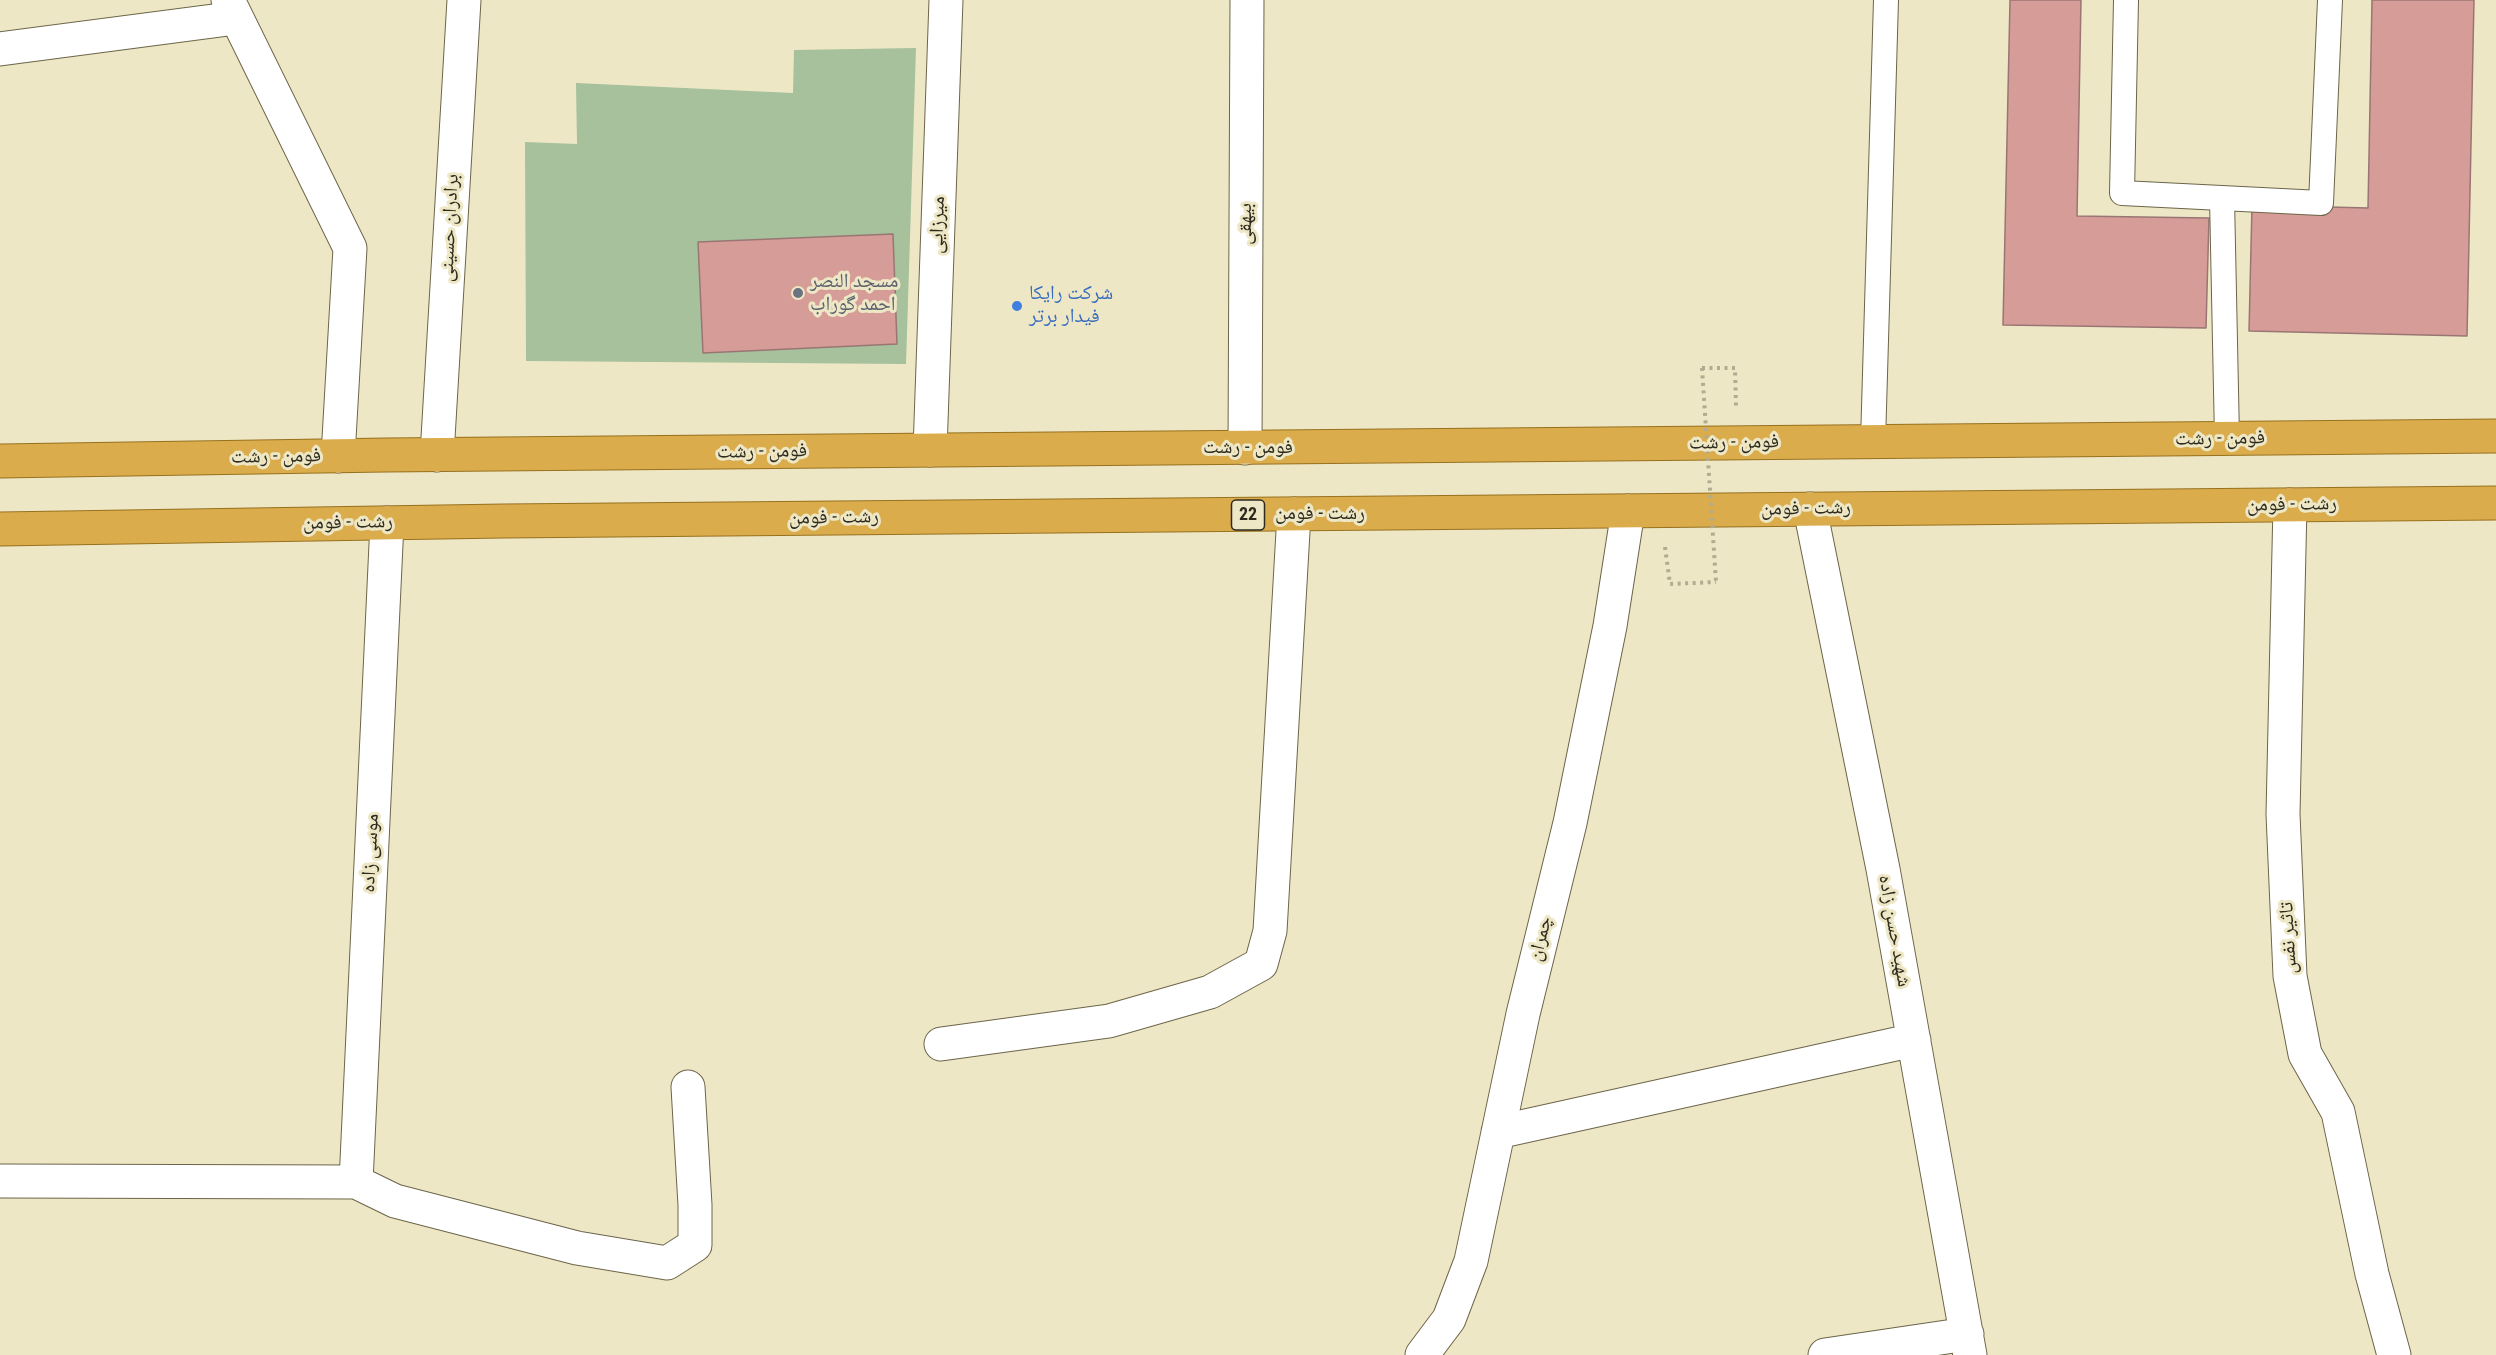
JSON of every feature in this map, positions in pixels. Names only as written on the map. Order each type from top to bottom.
[{"type":"highway","name":"فومن - رشت","points":[[0,462],[338,456],[2496,436]]},
{"type":"highway","name":"رشت - فومن","points":[[0,529],[387,523],[2496,503]]},
{"type":"street","name":"برادران حسینی","points":[[437,455],[464,0]]},
{"type":"street","name":"میرزایی","points":[[930,450],[946,0]]},
{"type":"street","name":"بیهقی","points":[[1245,448],[1247,0]]},
{"type":"street","points":[[0,49],[232,9],[350,248],[338,456]]},
{"type":"street","name":"تاثیر نفس","points":[[2290,505],[2283,814],[2290,976],[2305,1054],[2338,1112],[2372,1274],[2394,1355]]},
{"type":"street","name":"شهید حسن زاده","points":[[1810,509],[1883,869],[1969,1344]]},
{"type":"street","name":"چمران","points":[[1422,1355],[1449,1319],[1471,1261],[1523,1014],[1570,823],[1610,626],[1628,511]]},
{"type":"street","points":[[941,1044],[1109,1021],[1210,992],[1262,964],[1270,931],[1294,514]]},
{"type":"street","name":"موسی زاده","points":[[356,1182],[387,523]]},
{"type":"street","points":[[1498,1132],[1914,1040]]},
{"type":"street","points":[[0,1181],[356,1182],[395,1201],[577,1248],[667,1263],[694,1245],[695,1205],[688,1087]]},
{"type":"street","points":[[1825,1355],[1969,1344]]},
{"type":"lane","points":[[1873,442],[1886,0]]},
{"type":"lane","points":[[2126,0],[2122,193],[2321,203],[2330,0]]},
{"type":"lane","points":[[2222,198],[2227,438]]},
{"type":"path","points":[[1670,584],[1716,582],[1702,368],[1735,368]]},
{"type":"green space","points":[[916,48],[906,364],[526,361],[525,142],[577,144],[576,83],[793,93],[794,50]]},
{"type":"building","points":[[2010,0],[2081,0],[2077,216],[2209,218],[2206,328],[2003,325]]},
{"type":"building","points":[[2372,0],[2474,0],[2467,336],[2249,331],[2252,205],[2368,208]]},
{"type":"building","name":"مسجد النصر احمد گوراب","points":[[893,234],[897,344],[703,353],[698,242]]},
{"type":"place","name":"مسجد النصر احمد گوراب","points":[[798,293]]},
{"type":"place","name":"شرکت رایکا فیدار برتر","points":[[1017,306]]}]
